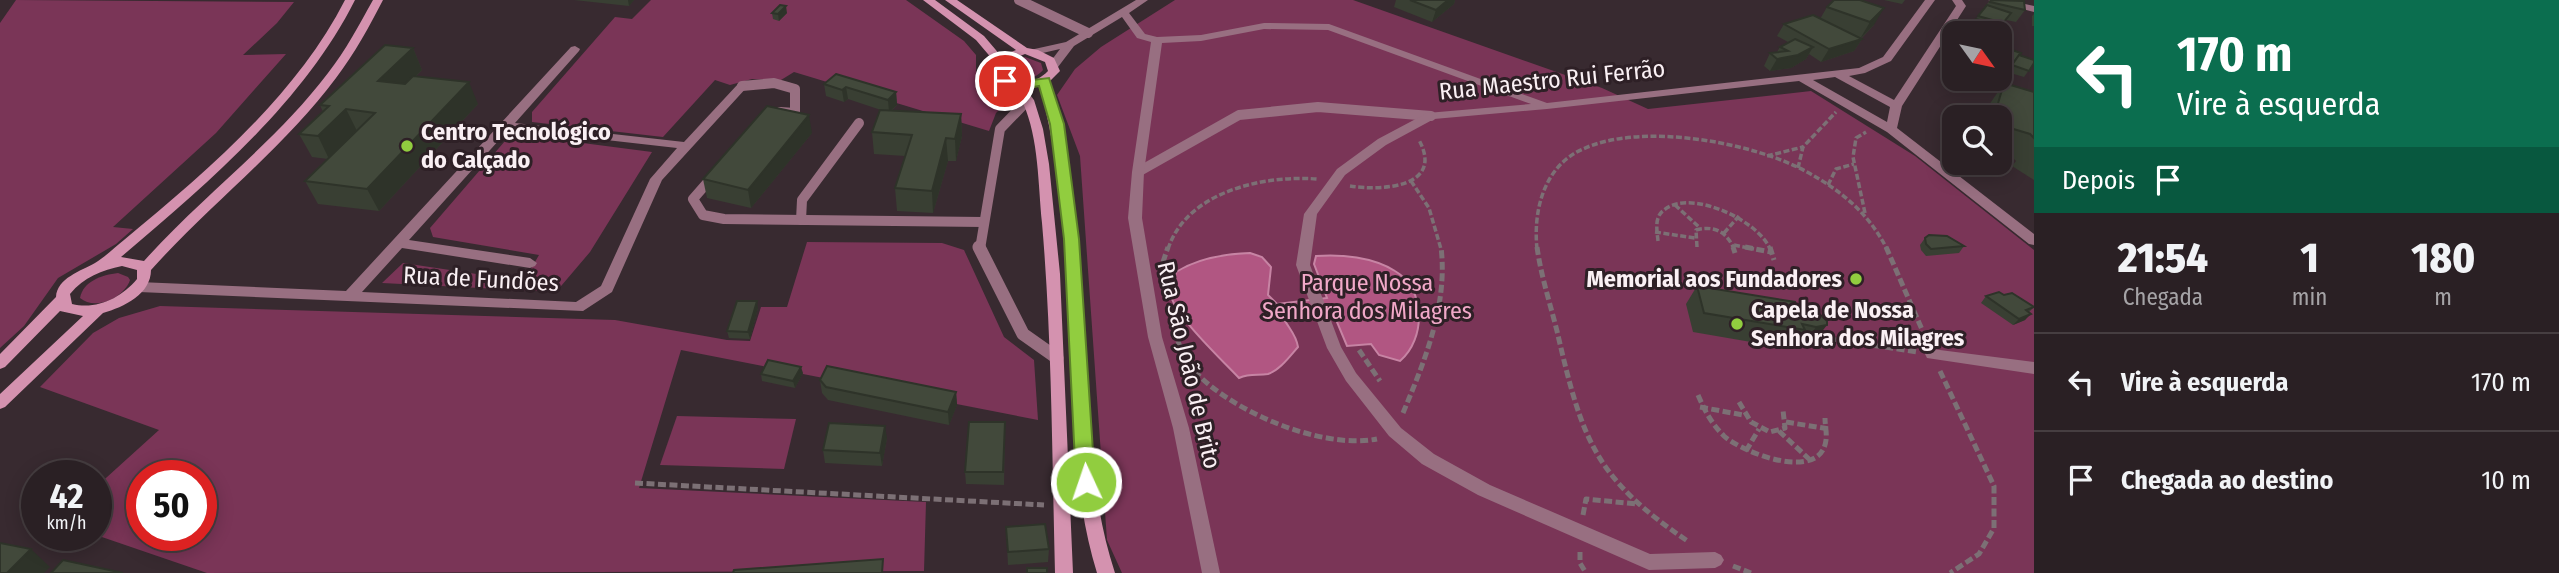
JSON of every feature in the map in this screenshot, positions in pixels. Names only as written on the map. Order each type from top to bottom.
[{"type":"main road","points":[[0,363],[62,300],[68,286],[99,267],[156,222],[265,117],[295,85],[333,35],[350,0]]},
{"type":"main road","points":[[0,403],[79,326],[100,309],[122,300],[139,287],[144,280],[144,269],[164,244],[294,119],[323,86],[363,33],[378,0]]},
{"type":"main road","points":[[928,0],[980,38],[999,60]]},
{"type":"main road","points":[[950,0],[1029,52]]},
{"type":"main road","points":[[1014,84],[1044,81],[1054,71],[1054,65],[1043,55],[1029,52],[1005,55],[999,60],[995,71],[998,76],[1014,84],[1028,100],[1043,164],[1053,274],[1064,573]]},
{"type":"main road","points":[[1044,81],[1057,124],[1070,219],[1087,509],[1094,540],[1106,573]]},
{"type":"main road","points":[[99,267],[122,261],[139,264],[144,269]]},
{"type":"main road","points":[[62,300],[65,307],[73,311],[100,309]]},
{"type":"street","points":[[1029,52],[1070,44],[1143,0]]},
{"type":"street","name":"Rua Maestro Rui Ferrão","points":[[1716,560],[1649,562],[1484,490],[1428,460],[1395,432],[1351,377],[1334,348],[1303,265],[1311,214],[1340,172],[1432,116],[1861,71],[1887,59],[1930,0]]},
{"type":"street","points":[[1891,129],[1896,106],[1961,6],[1958,0]]},
{"type":"street","points":[[1993,0],[2008,1],[2034,9]]},
{"type":"street","points":[[1124,11],[1141,36],[1157,40],[1201,38],[1264,26],[1329,27],[1547,106]]},
{"type":"street","name":"Rua São João de Brito","points":[[1157,40],[1138,172],[1135,218],[1155,337],[1181,428],[1211,573]]},
{"type":"street","points":[[1054,65],[1070,44]]},
{"type":"street","name":"Rua de Fundões","points":[[349,296],[575,48]]},
{"type":"street","points":[[1839,75],[1896,106]]},
{"type":"street","points":[[1803,79],[1891,129],[2034,240]]},
{"type":"street","name":"Rua de Fundões","points":[[139,287],[578,307],[607,289],[656,179],[742,86]]},
{"type":"street","points":[[504,125],[688,146]]},
{"type":"street","name":"Rua de Fundões","points":[[399,243],[530,262]]},
{"type":"street","points":[[1926,353],[2034,368]]},
{"type":"lane","points":[[1019,0],[1088,33]]},
{"type":"lane","points":[[742,86],[774,83],[795,89],[795,113],[770,111]]},
{"type":"lane","points":[[1028,100],[1000,128],[979,247],[1023,334],[1057,358]]},
{"type":"lane","points":[[1138,172],[1239,115],[1318,107],[1432,116]]},
{"type":"lane","points":[[801,220],[802,200],[859,123]]},
{"type":"lane","points":[[719,169],[693,199],[703,215],[724,219],[983,222]]},
{"type":"path","points":[[1798,168],[1803,147],[1844,104]]},
{"type":"path","points":[[1163,268],[1163,258],[1181,225],[1214,197],[1255,181],[1296,176],[1366,189],[1395,187],[1411,181],[1420,173],[1425,163],[1422,144],[1407,129]]},
{"type":"path","points":[[1866,214],[1852,149],[1856,138],[1867,132],[1891,129]]},
{"type":"path","points":[[1751,573],[1716,560],[1652,517],[1618,484],[1594,452],[1562,361],[1542,273],[1535,226],[1544,188],[1560,164],[1577,150],[1614,140],[1661,137],[1712,144],[1798,168],[1828,185],[1866,214],[1880,234],[1926,353],[1994,486],[1993,528],[1979,554],[1950,573]]},
{"type":"path","points":[[1766,157],[1803,147]]},
{"type":"path","points":[[1828,185],[1829,176],[1834,170],[1854,164]]},
{"type":"path","points":[[1172,329],[1187,363],[1210,386],[1245,409],[1332,439],[1367,443],[1395,432],[1433,336],[1444,284],[1437,223],[1427,199],[1411,181]]},
{"type":"path","points":[[1675,205],[1700,228],[1724,233],[1734,245],[1735,253]]},
{"type":"path","points":[[1658,241],[1656,218],[1675,205],[1705,205],[1739,216],[1758,230],[1774,260]]},
{"type":"path","points":[[1724,233],[1739,216]]},
{"type":"path","points":[[1697,247],[1696,230],[1700,228]]},
{"type":"path","points":[[1656,232],[1695,238]]},
{"type":"path","points":[[1734,245],[1772,252]]},
{"type":"path","points":[[1817,337],[1926,353]]},
{"type":"path","points":[[1698,395],[1704,417],[1721,436],[1746,452],[1780,462],[1810,460],[1825,448],[1829,429],[1825,418]]},
{"type":"path","points":[[1739,402],[1743,415]]},
{"type":"path","points":[[1700,407],[1743,415],[1759,429],[1779,431],[1785,428],[1783,410]]},
{"type":"path","points":[[1786,422],[1829,429]]},
{"type":"path","points":[[1746,452],[1759,429]]},
{"type":"path","points":[[1779,431],[1810,460]]},
{"type":"path","points":[[635,484],[1062,506]]},
{"type":"path","points":[[1579,533],[1586,499],[1638,504]]},
{"type":"green space","points":[[16,0],[294,2],[277,23],[243,55],[286,54],[216,133],[113,227],[133,229],[116,244],[58,278],[24,326],[0,348],[0,23]]},
{"type":"green space","points":[[651,0],[906,0],[964,41],[976,55],[976,71],[983,83],[1008,95],[1009,100],[996,113],[989,131],[794,72],[781,80],[752,79],[730,85],[715,80],[663,137],[532,122],[532,112],[615,17],[632,19]]},
{"type":"green space","name":"Parque Nossa Senhora dos Milagres","points":[[1175,0],[1353,0],[1602,88],[1648,109],[1811,91],[1915,156],[2034,250],[2034,573],[1122,573],[1107,540],[1080,156],[1057,95],[1075,69],[1101,47]]},
{"type":"green space","points":[[1025,57],[1041,63],[1043,70],[1026,79],[1008,73],[1006,66],[1013,59]]},
{"type":"green space","points":[[521,135],[652,152],[590,252],[556,292],[382,283],[403,263],[524,281],[539,255],[433,237],[430,228],[505,141]]},
{"type":"green space","points":[[807,242],[942,243],[964,250],[1004,337],[1034,360],[1038,420],[681,350],[639,488],[926,502],[924,571],[207,573],[143,551],[217,551],[217,460],[126,460],[126,545],[112,540],[112,473],[159,430],[40,387],[93,333],[119,318],[160,306],[615,320],[727,340],[750,341],[761,307],[787,307]]},
{"type":"green space","points":[[118,273],[130,280],[115,297],[101,303],[86,302],[80,298],[89,283]]},
{"type":"green space","points":[[677,416],[796,419],[784,469],[660,465]]},
{"type":"shaded area","points":[[1250,253],[1262,257],[1271,267],[1268,295],[1277,304],[1327,298],[1314,264],[1316,256],[1357,258],[1377,262],[1395,271],[1413,290],[1417,302],[1418,328],[1409,352],[1400,361],[1379,355],[1371,344],[1347,346],[1332,310],[1282,315],[1298,347],[1272,372],[1239,378],[1189,325],[1173,302],[1171,291],[1176,272],[1184,267],[1212,258]]},
{"type":"building","points":[[1410,0],[1448,0],[1436,10]]},
{"type":"building","points":[[1834,0],[1860,0],[1884,8],[1870,22],[1827,7]]},
{"type":"building","points":[[2024,1],[2025,10],[1990,2]]},
{"type":"building","points":[[780,5],[786,6],[778,14],[772,13]]},
{"type":"building","points":[[1987,5],[2011,13],[2005,21],[1978,16]]},
{"type":"building","points":[[1813,15],[1862,39],[1829,49],[1784,24]]},
{"type":"building","points":[[1795,39],[1813,47],[1798,55],[1777,59],[1770,53],[1788,51],[1780,47]]},
{"type":"building","points":[[385,45],[413,48],[378,81],[405,84],[413,76],[469,82],[367,189],[305,181],[375,113],[346,109],[318,136],[299,134],[329,106],[320,105]]},
{"type":"building","points":[[2012,50],[2021,53],[2012,61]]},
{"type":"building","points":[[2019,55],[2034,60],[2029,71],[2012,65]]},
{"type":"building","points":[[836,74],[896,92],[888,100],[846,87],[842,90],[824,84]]},
{"type":"building","points":[[2012,85],[2034,92],[2034,138],[2030,134],[2012,129],[2012,105],[1998,105],[2002,91],[2012,91]]},
{"type":"building","points":[[767,106],[809,115],[748,190],[703,179]]},
{"type":"building","points":[[880,110],[961,114],[955,139],[946,138],[932,191],[895,188],[912,135],[872,132]]},
{"type":"building","points":[[1929,235],[1947,236],[1964,246],[1931,249],[1925,238]]},
{"type":"building","points":[[1697,286],[1795,302],[1797,309],[1818,313],[1827,321],[1827,325],[1816,327],[1802,324],[1805,330],[1704,313]]},
{"type":"building","points":[[1999,292],[2004,295],[2012,293],[2034,307],[2026,310],[2031,314],[2019,319],[1986,296]]},
{"type":"building","points":[[737,301],[757,301],[748,332],[727,331]]},
{"type":"building","points":[[768,360],[801,367],[793,381],[761,374]]},
{"type":"building","points":[[827,366],[956,392],[948,412],[826,387],[820,380]]},
{"type":"building","points":[[969,422],[1005,422],[1003,472],[965,472]]},
{"type":"building","points":[[829,423],[885,426],[880,453],[823,450]]},
{"type":"building","points":[[1045,524],[1049,549],[1008,552],[1006,527]]},
{"type":"building","points":[[0,543],[21,547],[21,551],[29,551],[7,573],[0,573]]},
{"type":"building","points":[[883,559],[882,573],[733,573],[734,570]]},
{"type":"building","points":[[63,560],[123,573],[51,573]]},
{"type":"building","points":[[1027,568],[1047,568],[1047,573],[1027,573]]},
{"type":"place","name":"Centro Tecnológico do Calçado","points":[[407,146]]},
{"type":"place","name":"Memorial aos Fundadores","points":[[1856,279]]},
{"type":"place","name":"Capela de Nossa Senhora dos Milagres","points":[[1737,324]]},
{"type":"route","points":[[1005,81],[1024,85],[1044,81],[1057,124],[1072,239],[1086,482]]}]
